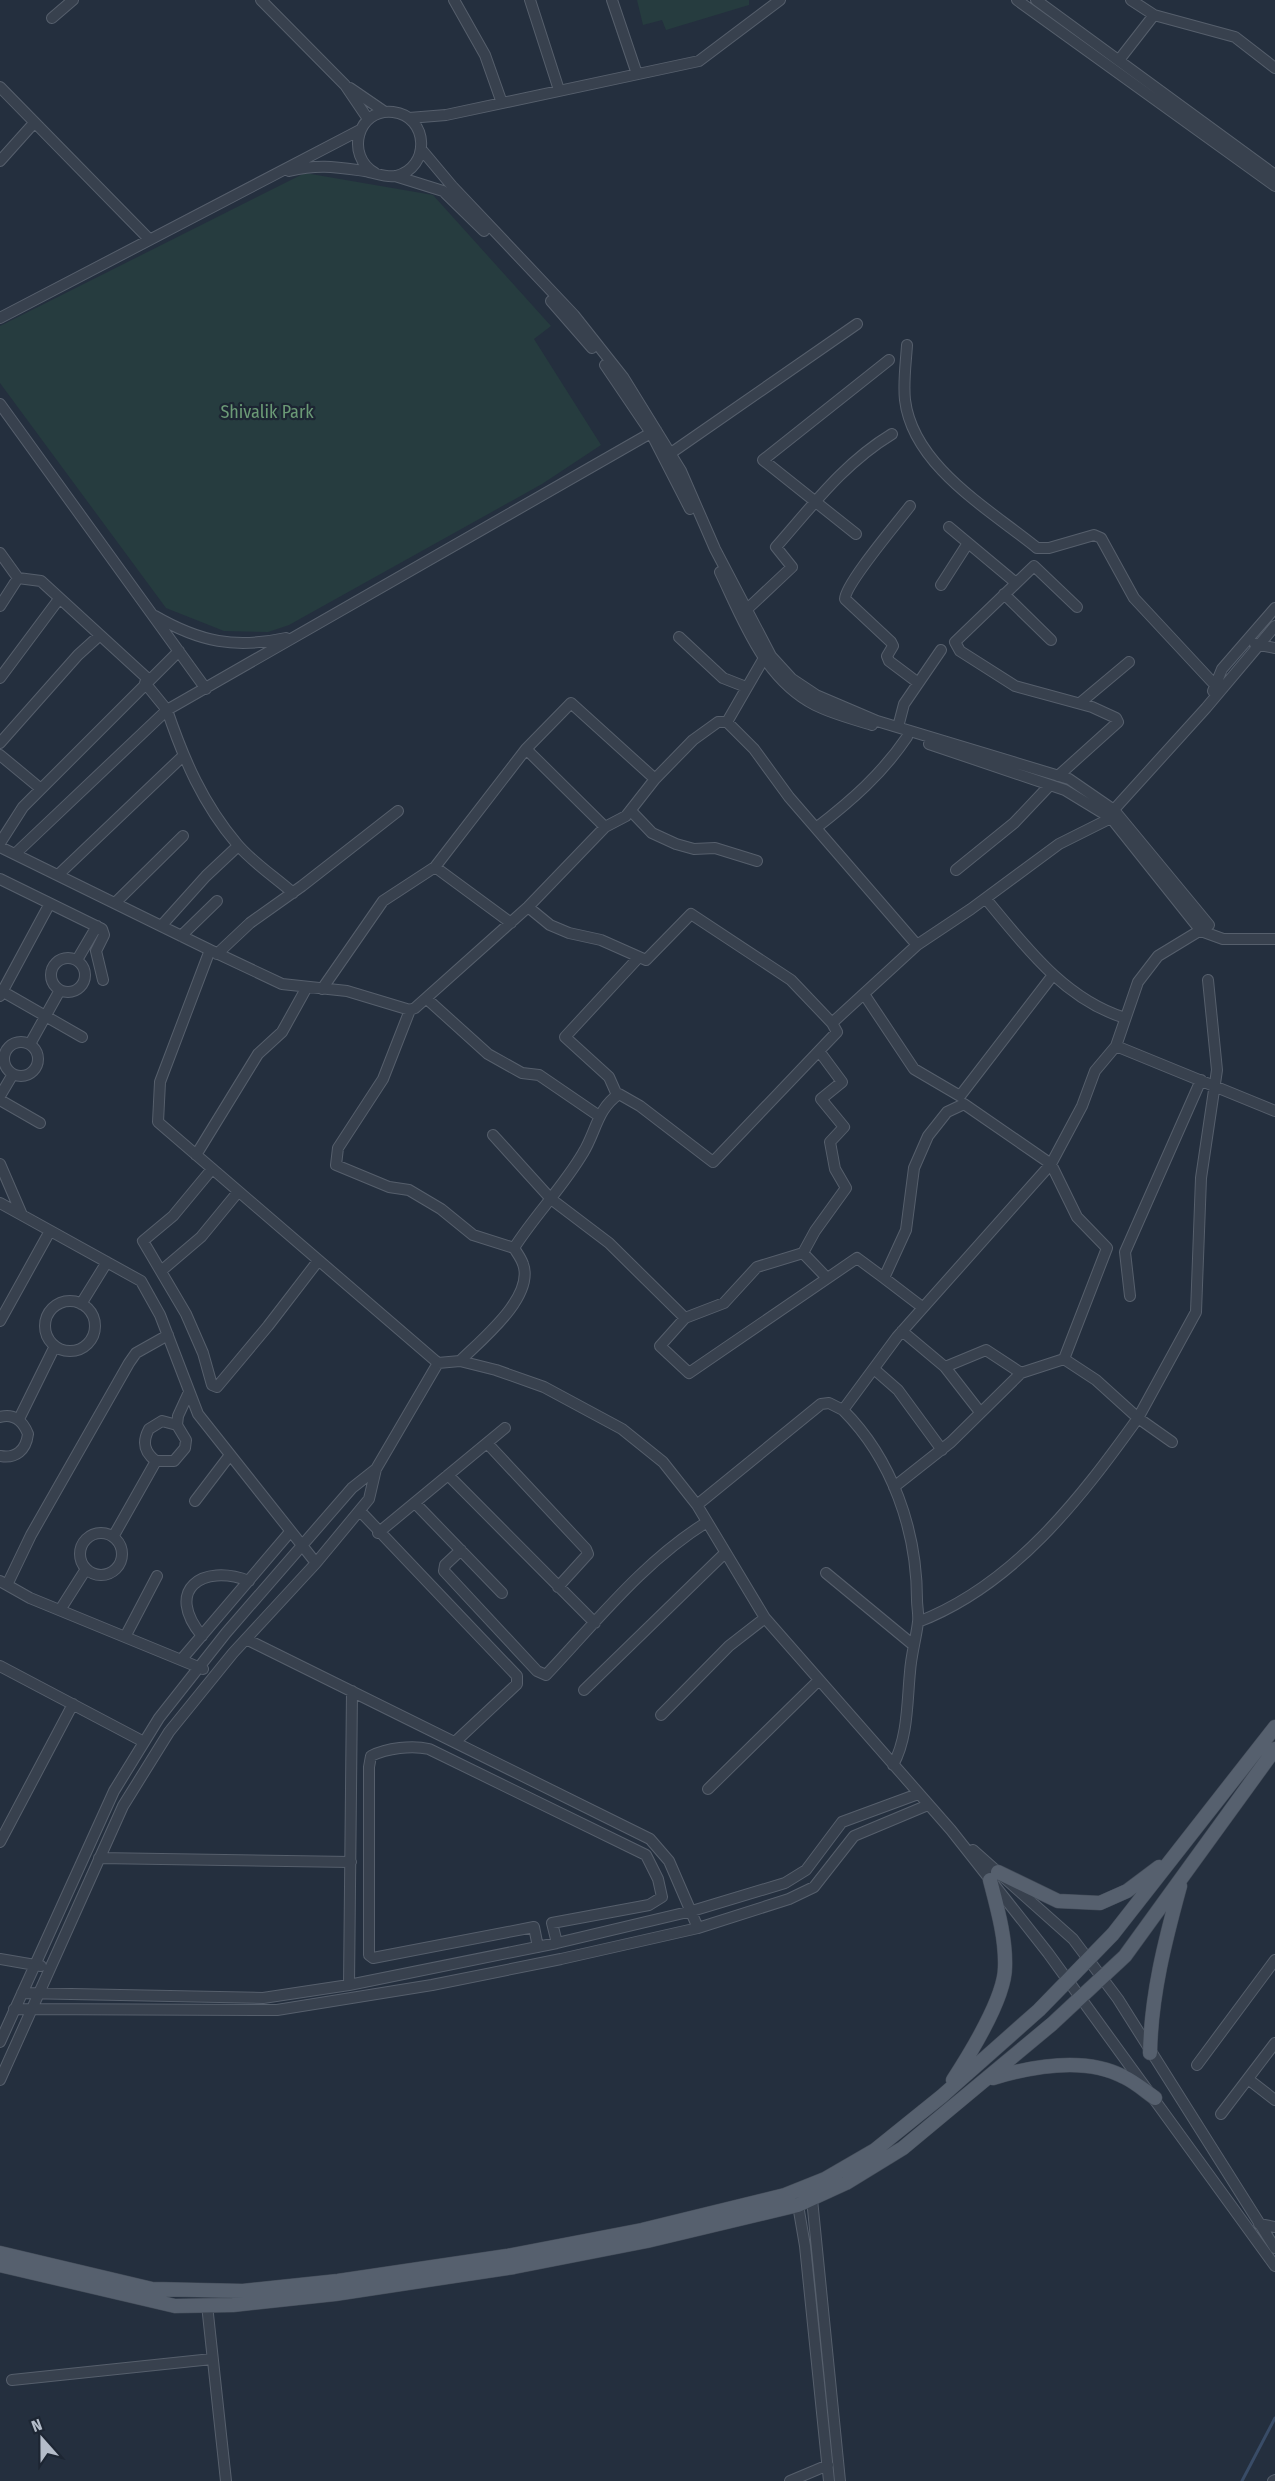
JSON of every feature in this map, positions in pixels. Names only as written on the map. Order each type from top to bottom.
[{"type":"main road","points":[[0,2253],[152,2289],[185,2292],[243,2291],[326,2282],[507,2256],[642,2230],[785,2195],[825,2179],[875,2150],[942,2096],[1039,2010],[1113,1934],[1275,1727]]},
{"type":"main road","points":[[0,2265],[138,2299],[175,2306],[207,2305],[335,2294],[514,2267],[647,2241],[798,2205],[846,2183],[903,2148],[987,2079],[1102,1978],[1125,1956],[1275,1749]]},
{"type":"main road","points":[[942,2096],[978,2042],[1006,1968],[994,1876],[1058,1901],[1100,1903],[1127,1891],[1176,1855]]},
{"type":"main road","points":[[1150,2053],[1150,2016],[1160,1962],[1182,1878]]},
{"type":"main road","points":[[987,2079],[1027,2068],[1088,2065],[1124,2076],[1155,2098]]},
{"type":"street","points":[[52,18],[73,0]]},
{"type":"street","points":[[261,0],[345,85],[368,119]]},
{"type":"street","points":[[454,0],[485,55],[502,103]]},
{"type":"street","points":[[530,0],[559,90]]},
{"type":"street","points":[[612,0],[637,74]]},
{"type":"street","points":[[410,118],[446,116],[699,61],[765,6],[780,0]]},
{"type":"street","points":[[1017,0],[1275,186]]},
{"type":"street","points":[[1036,0],[1275,175]]},
{"type":"street","points":[[1131,0],[1154,15],[1235,37],[1275,68]]},
{"type":"street","points":[[1119,60],[1154,15]]},
{"type":"street","points":[[345,85],[385,112]]},
{"type":"street","points":[[0,87],[148,239]]},
{"type":"street","points":[[375,173],[363,164],[359,156],[357,138],[360,130],[368,119],[385,112],[397,112],[410,118],[418,128],[421,149],[452,186],[574,315],[623,377],[654,431],[672,472],[744,612],[771,656],[792,679],[816,695],[898,728],[1069,779],[1111,815],[1205,928],[1223,939],[1275,939]]},
{"type":"street","points":[[0,161],[34,123]]},
{"type":"street","points":[[0,318],[360,130]]},
{"type":"street","points":[[395,176],[411,168],[421,149]]},
{"type":"street","points":[[271,176],[316,165],[395,176],[443,191],[474,220],[553,303],[604,363],[671,453],[764,658],[788,687],[814,705],[1065,790],[1111,815]]},
{"type":"street","points":[[671,453],[857,324]]},
{"type":"street","points":[[907,345],[905,399],[910,423],[918,442],[938,467],[1037,548],[1049,548],[1094,535],[1101,538],[1134,598],[1215,686]]},
{"type":"street","points":[[855,534],[765,463],[764,458],[889,360]]},
{"type":"street","points":[[0,404],[206,689]]},
{"type":"street","points":[[15,854],[167,710],[654,431]]},
{"type":"street","points":[[744,612],[792,567],[776,547],[839,474],[868,448],[892,434]]},
{"type":"street","points":[[910,506],[850,586],[845,599],[891,642],[893,646],[887,656],[889,661],[917,682]]},
{"type":"street","points":[[949,527],[1016,583]]},
{"type":"street","points":[[941,585],[968,543]]},
{"type":"street","points":[[0,553],[18,578],[41,581],[147,681],[167,710],[183,756],[202,796],[238,846],[292,893]]},
{"type":"street","points":[[1059,776],[1118,722],[1116,718],[1080,703],[1015,686],[956,647],[955,642],[1032,567],[1037,567],[1077,607]]},
{"type":"street","points":[[0,606],[18,578]]},
{"type":"street","points":[[1004,594],[1051,640]]},
{"type":"street","points":[[0,678],[59,599]]},
{"type":"street","points":[[1206,708],[1222,669],[1275,608]]},
{"type":"street","points":[[152,615],[181,631],[223,644],[270,642],[297,636]]},
{"type":"street","points":[[832,1023],[917,945],[986,899],[1059,844],[1111,815],[1275,626]]},
{"type":"street","points":[[0,743],[78,655],[99,636]]},
{"type":"street","points":[[679,637],[723,678],[746,687]]},
{"type":"street","points":[[1245,642],[1275,648]]},
{"type":"street","points":[[898,728],[904,704],[941,650]]},
{"type":"street","points":[[179,651],[23,807],[0,845],[282,984],[347,991],[410,1010]]},
{"type":"street","points":[[727,722],[764,658]]},
{"type":"street","points":[[1080,703],[1129,662]]},
{"type":"street","points":[[321,989],[383,901],[435,867],[526,748],[571,703],[655,779]]},
{"type":"street","points":[[460,1361],[510,1311],[524,1283],[524,1265],[514,1248],[473,1235],[441,1209],[409,1190],[389,1187],[336,1166],[338,1148],[383,1078],[410,1010],[427,999],[512,923],[605,827],[626,816],[655,779],[693,740],[718,723],[727,722]]},
{"type":"street","points":[[727,722],[754,749],[789,797],[917,945]]},
{"type":"street","points":[[816,828],[850,802],[889,764],[907,737]]},
{"type":"street","points":[[526,748],[605,827]]},
{"type":"street","points":[[0,755],[41,789]]},
{"type":"street","points":[[58,875],[183,756]]},
{"type":"street","points":[[956,870],[1014,823],[1050,785]]},
{"type":"street","points":[[398,811],[214,952],[160,1082],[158,1122],[438,1363],[460,1361],[496,1370],[544,1387],[622,1429],[663,1462],[697,1505],[765,1618],[918,1794],[994,1876],[1275,2266]]},
{"type":"street","points":[[631,811],[652,833],[676,844],[694,849],[715,848],[757,861]]},
{"type":"street","points":[[115,903],[183,836]]},
{"type":"street","points":[[162,925],[206,876],[238,846]]},
{"type":"street","points":[[435,867],[512,923]]},
{"type":"street","points":[[0,879],[49,905],[97,926],[104,935],[96,951],[103,980]]},
{"type":"street","points":[[986,899],[1053,975],[1081,998],[1106,1012],[1125,1018]]},
{"type":"street","points":[[181,936],[217,901]]},
{"type":"street","points":[[49,905],[1,992],[82,1037]]},
{"type":"street","points":[[528,907],[550,925],[569,933],[601,940],[646,960],[691,914],[791,980],[832,1023],[837,1032],[713,1162],[640,1106],[617,1095],[609,1077],[565,1036],[639,957]]},
{"type":"street","points":[[77,960],[97,926]]},
{"type":"street","points":[[843,1410],[922,1307],[1051,1164],[1082,1106],[1095,1071],[1116,1046],[1138,982],[1158,956],[1205,928]]},
{"type":"street","points":[[66,958],[77,960],[86,974],[83,984],[70,992],[60,990],[52,981],[52,969],[66,958]]},
{"type":"street","points":[[864,994],[914,1069],[960,1096],[1053,975]]},
{"type":"street","points":[[918,1622],[958,1605],[1003,1571],[1039,1539],[1092,1482],[1138,1418],[1196,1312],[1201,1178],[1217,1070],[1208,980]]},
{"type":"street","points":[[196,1155],[258,1054],[282,1032],[306,987]]},
{"type":"street","points":[[30,1044],[60,990]]},
{"type":"street","points":[[427,999],[488,1054],[522,1073],[539,1075],[598,1116]]},
{"type":"street","points":[[18,1042],[30,1044],[38,1057],[36,1068],[23,1076],[13,1074],[4,1059],[8,1048],[18,1042]]},
{"type":"street","points":[[1116,1046],[1275,1111]]},
{"type":"street","points":[[819,1051],[842,1082],[821,1099],[844,1127],[830,1142],[835,1169],[846,1188],[815,1231],[803,1253],[758,1267],[724,1303],[686,1318],[660,1346],[689,1373],[857,1258],[922,1307]]},
{"type":"street","points":[[13,1074],[0,1098],[40,1123]]},
{"type":"street","points":[[1130,1296],[1125,1252],[1201,1080]]},
{"type":"street","points":[[514,1248],[530,1223],[552,1198],[584,1152],[598,1116],[609,1101],[617,1095]]},
{"type":"street","points":[[884,1278],[906,1230],[914,1168],[928,1136],[947,1112],[956,1105],[964,1104],[1051,1164],[1077,1217],[1107,1248],[1064,1359]]},
{"type":"street","points":[[493,1135],[552,1198],[609,1243],[686,1318]]},
{"type":"street","points":[[0,1164],[21,1215]]},
{"type":"street","points":[[212,1169],[173,1216],[143,1240],[186,1314],[203,1353],[211,1382],[217,1387],[318,1261]]},
{"type":"street","points":[[161,1271],[201,1237],[238,1192]]},
{"type":"street","points":[[0,1203],[141,1281],[160,1315],[198,1414],[316,1563]]},
{"type":"street","points":[[0,1321],[50,1231]]},
{"type":"street","points":[[803,1253],[826,1278]]},
{"type":"street","points":[[81,1304],[107,1262]]},
{"type":"street","points":[[63,1302],[81,1304],[92,1316],[94,1323],[91,1339],[79,1349],[63,1350],[55,1347],[45,1331],[48,1313],[63,1302]]},
{"type":"street","points":[[902,1331],[945,1367],[980,1412]]},
{"type":"street","points":[[168,1335],[136,1353],[129,1363],[4,1583],[60,1610],[216,1674]]},
{"type":"street","points":[[19,1419],[55,1347]]},
{"type":"street","points":[[945,1367],[986,1350],[1021,1372]]},
{"type":"street","points":[[1064,1359],[1096,1380],[1138,1418],[1172,1442]]},
{"type":"street","points":[[894,1486],[942,1450],[1021,1372],[1064,1359]]},
{"type":"street","points":[[0,2080],[123,1806],[169,1732],[246,1639],[316,1563],[369,1499],[376,1469],[438,1363]]},
{"type":"street","points":[[874,1368],[898,1390],[942,1450]]},
{"type":"street","points":[[177,1425],[182,1404],[189,1392]]},
{"type":"street","points":[[697,1505],[821,1404],[829,1403],[843,1410],[864,1430],[880,1455],[894,1486],[917,1568],[918,1622],[912,1644],[902,1742],[893,1765]]},
{"type":"street","points":[[0,1417],[12,1416],[19,1419],[25,1426],[27,1443],[15,1456],[0,1456]]},
{"type":"street","points":[[162,1421],[177,1425],[186,1440],[181,1456],[174,1461],[156,1461],[146,1450],[145,1435],[149,1429],[162,1421]]},
{"type":"street","points":[[378,1533],[505,1428]]},
{"type":"street","points":[[487,1443],[586,1549],[588,1554],[558,1587]]},
{"type":"street","points":[[195,1501],[230,1455]]},
{"type":"street","points":[[113,1537],[156,1461]]},
{"type":"street","points":[[0,2042],[114,1791],[159,1718],[199,1667],[352,1488],[376,1469]]},
{"type":"street","points":[[448,1476],[594,1623]]},
{"type":"street","points":[[415,1503],[502,1593]]},
{"type":"street","points":[[360,1511],[378,1533],[517,1676],[517,1684],[455,1742]]},
{"type":"street","points":[[461,1550],[445,1565],[444,1571],[542,1674],[546,1675],[648,1566],[678,1540],[707,1522]]},
{"type":"street","points":[[181,1660],[291,1532]]},
{"type":"street","points":[[100,1533],[113,1537],[121,1548],[117,1568],[98,1575],[86,1569],[80,1557],[82,1544],[93,1535],[100,1533]]},
{"type":"street","points":[[584,1690],[725,1552]]},
{"type":"street","points":[[60,1610],[86,1569]]},
{"type":"street","points":[[826,1573],[912,1644]]},
{"type":"street","points":[[202,1636],[189,1617],[186,1606],[185,1595],[190,1586],[212,1575],[231,1576],[249,1581]]},
{"type":"street","points":[[125,1637],[157,1576]]},
{"type":"street","points":[[661,1715],[729,1646],[765,1618]]},
{"type":"street","points":[[246,1639],[650,1839],[669,1861],[698,1928]]},
{"type":"street","points":[[0,1666],[144,1742]]},
{"type":"street","points":[[708,1789],[819,1680]]},
{"type":"street","points":[[350,1985],[352,1692]]},
{"type":"street","points":[[0,1842],[73,1704]]},
{"type":"street","points":[[418,1746],[429,1749],[648,1857],[662,1893],[657,1901],[534,1927],[373,1958],[369,1955],[369,1767],[371,1756],[378,1752],[418,1746]]},
{"type":"street","points":[[22,1993],[263,1998],[350,1985],[557,1943],[692,1911],[785,1883],[806,1870],[842,1822],[918,1794]]},
{"type":"street","points":[[14,2009],[263,2010],[432,1985],[698,1928],[789,1899],[814,1887],[854,1836],[928,1805]]},
{"type":"street","points":[[99,1858],[351,1862]]},
{"type":"street","points":[[994,1876],[1073,1939],[1102,1978],[1275,2248]]},
{"type":"street","points":[[552,1923],[557,1943]]},
{"type":"street","points":[[534,1927],[538,1947]]},
{"type":"street","points":[[0,1959],[51,1967]]},
{"type":"street","points":[[1197,2065],[1275,1960]]},
{"type":"street","points":[[263,1998],[263,2010]]},
{"type":"street","points":[[1221,2114],[1275,2043]]},
{"type":"street","points":[[1248,2079],[1275,2100]]},
{"type":"street","points":[[812,2199],[840,2481]]},
{"type":"street","points":[[798,2205],[806,2246],[829,2481]]},
{"type":"street","points":[[1259,2224],[1275,2227]]},
{"type":"street","points":[[207,2305],[226,2481]]},
{"type":"street","points":[[12,2379],[212,2359]]},
{"type":"street","points":[[790,2481],[828,2465]]},
{"type":"green space","points":[[637,0],[749,0],[749,5],[666,30],[662,20],[643,25]]},
{"type":"green space","name":"Shivalik Park","points":[[305,173],[433,195],[551,326],[534,339],[601,445],[542,484],[289,625],[268,632],[224,631],[166,608],[0,383],[0,326]]},
{"type":"waterway","points":[[1242,2481],[1275,2418]]}]
